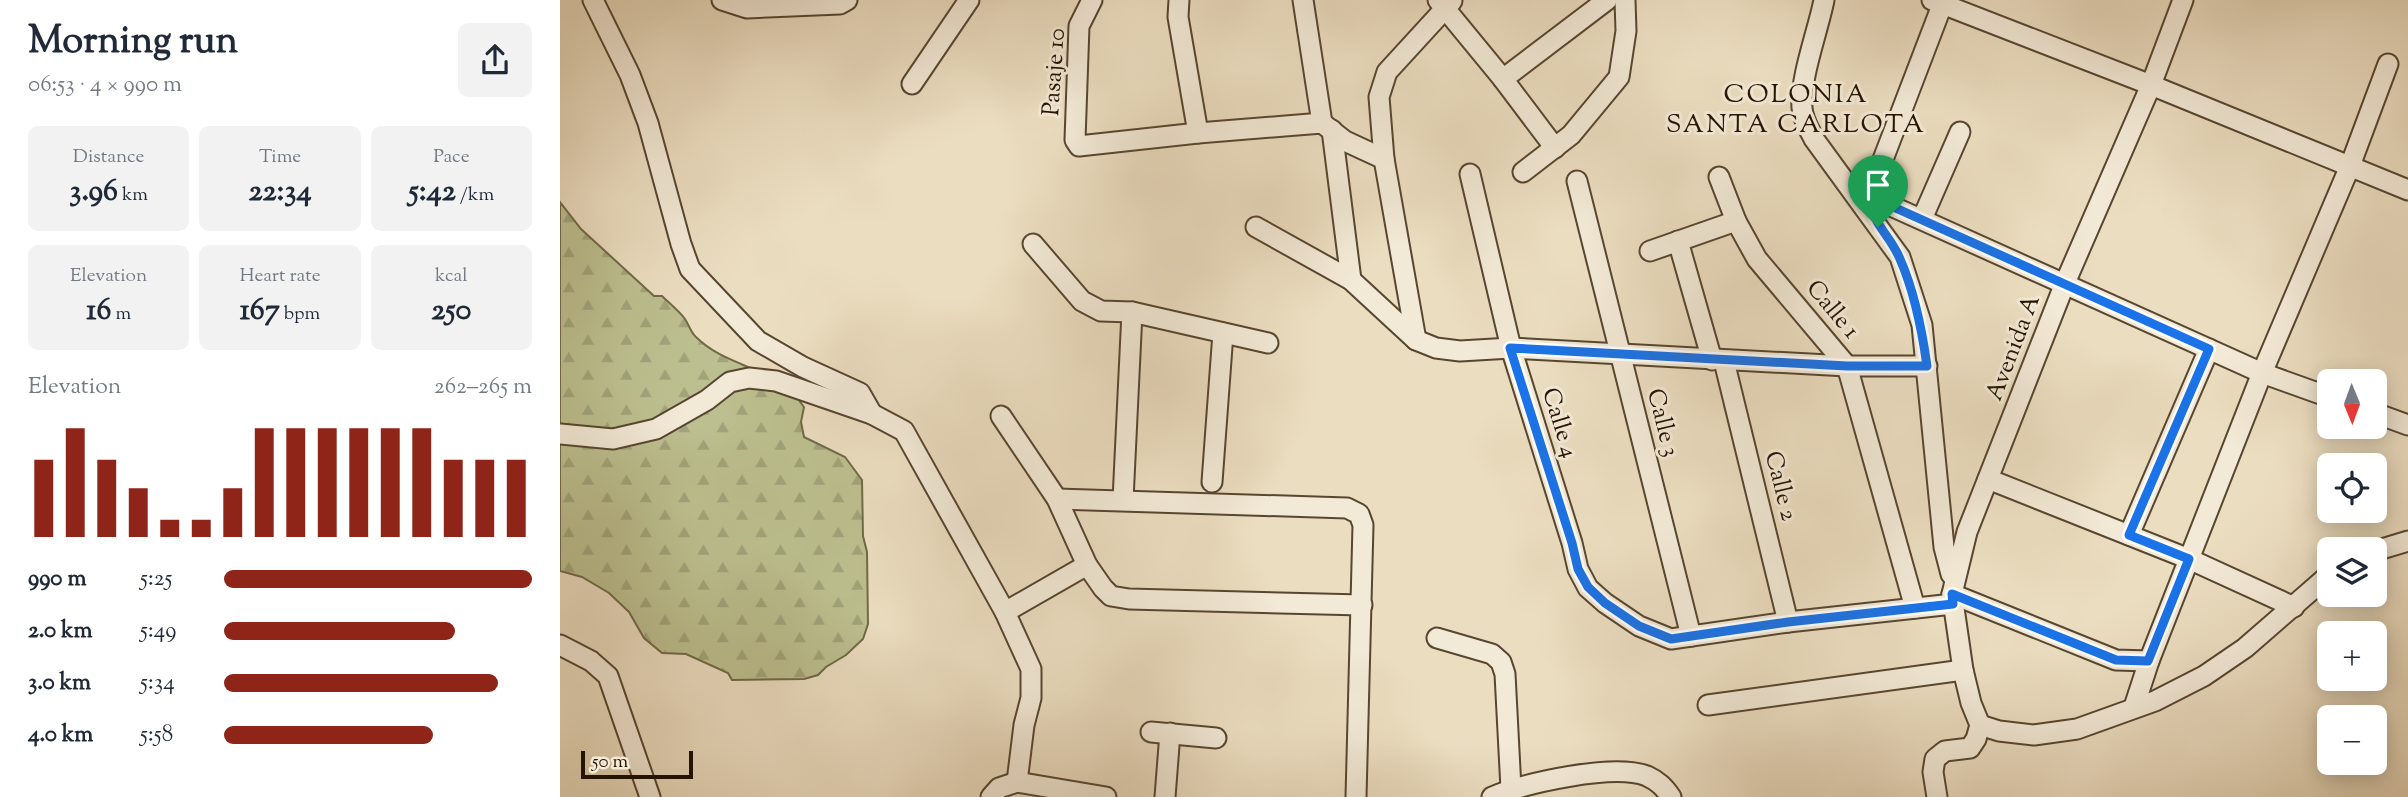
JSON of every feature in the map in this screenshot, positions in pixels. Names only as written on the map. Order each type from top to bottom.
[{"type":"street","points":[[593,0],[631,75],[648,123],[690,269],[758,341],[803,367],[860,393],[872,414]]},
{"type":"street","points":[[722,0],[727,4],[747,8],[840,4],[847,0]]},
{"type":"street","points":[[912,84],[969,0]]},
{"type":"street","name":"Pasaje 10","points":[[1092,0],[1079,26],[1075,139],[1082,147],[1198,133]]},
{"type":"street","points":[[1179,0],[1178,17],[1198,133],[1327,127],[1345,141],[1384,159]]},
{"type":"street","points":[[1303,0],[1327,127],[1351,280]]},
{"type":"street","points":[[1503,79],[1607,0]]},
{"type":"street","points":[[1523,172],[1572,135],[1619,78],[1626,31],[1625,0]]},
{"type":"street","points":[[1824,0],[1802,98],[1805,122],[1814,139],[1900,257],[1922,325],[1944,548],[1953,592]]},
{"type":"street","name":"Avenida A","points":[[1980,724],[1971,704],[1963,670],[1953,592],[1967,532],[2066,283],[2151,85],[2183,0]]},
{"type":"street","points":[[1878,227],[1869,196],[1940,1],[2408,190]]},
{"type":"street","points":[[1416,340],[1384,159],[1378,97],[1387,72],[1445,2],[1555,148]]},
{"type":"street","points":[[2134,707],[2148,661],[2262,373],[2350,166],[2388,64]]},
{"type":"street","points":[[1922,219],[1960,132]]},
{"type":"street","name":"Calle 4","points":[[1470,174],[1510,348],[1578,569],[1588,587],[1605,603],[1639,626],[1671,639],[1691,636]]},
{"type":"street","name":"Calle 1","points":[[1719,177],[1736,221],[1758,259],[1847,366],[1915,608]]},
{"type":"street","name":"Calle 3","points":[[1577,181],[1691,636]]},
{"type":"street","points":[[1869,196],[2262,373],[2317,393]]},
{"type":"street","points":[[1650,251],[1736,221]]},
{"type":"street","points":[[1256,227],[1351,280],[1416,340],[1436,348],[1460,351],[1510,348],[1847,366],[1927,366]]},
{"type":"street","name":"Calle 2","points":[[1678,241],[1718,360],[1788,622]]},
{"type":"street","points":[[1033,244],[1082,301],[1101,311],[1132,312],[1268,343]]},
{"type":"street","points":[[1123,500],[1132,312]]},
{"type":"street","points":[[1212,482],[1223,332]]},
{"type":"street","points":[[2129,535],[2209,349]]},
{"type":"street","points":[[560,434],[613,439],[656,429],[707,400],[730,382],[749,378],[776,381],[872,414],[904,431],[1005,612],[1031,669],[1031,698],[1024,725],[1017,782]]},
{"type":"street","points":[[1001,416],[1057,499],[1087,565],[1111,596],[1129,599],[1362,605]]},
{"type":"street","points":[[2387,418],[2408,425]]},
{"type":"street","points":[[1988,479],[2189,559],[2294,607]]},
{"type":"street","points":[[1057,499],[1347,508],[1359,514],[1363,525],[1356,797]]},
{"type":"street","points":[[2387,547],[2408,541]]},
{"type":"street","points":[[1005,612],[1087,565]]},
{"type":"street","points":[[1937,797],[1933,772],[1935,759],[1945,751],[1970,748],[1980,724],[2000,731],[2034,735],[2077,729],[2155,701],[2204,676],[2245,648],[2317,586]]},
{"type":"street","points":[[1691,636],[1915,608],[1953,592],[2116,660],[2148,661]]},
{"type":"street","points":[[1437,638],[1492,654],[1501,662],[1505,674],[1511,789]]},
{"type":"street","points":[[560,645],[591,661],[608,676],[650,797]]},
{"type":"street","points":[[1708,705],[1963,670]]},
{"type":"street","points":[[1165,797],[1161,733],[1216,738]]},
{"type":"street","points":[[1492,797],[1511,789],[1571,776],[1620,772],[1645,775],[1662,784],[1671,797]]},
{"type":"street","points":[[991,797],[999,788],[1017,782],[1106,797]]},
{"type":"green space","points":[[560,202],[581,229],[654,296],[662,296],[683,316],[694,335],[709,348],[766,375],[793,394],[804,407],[801,422],[804,437],[845,457],[862,480],[868,624],[863,639],[818,675],[804,679],[732,680],[728,673],[686,654],[662,653],[644,638],[629,612],[609,593],[582,577],[560,571]]},
{"type":"district","name":"COLONIA SANTA CARLOTA","points":[[1796,110]]},
{"type":"route","points":[[1869,196],[2209,349],[2129,535],[2189,559],[2148,661],[2116,660],[1952,594],[1953,604],[1788,622],[1671,639],[1639,626],[1605,603],[1588,587],[1578,569],[1510,348],[1724,361],[1927,366],[1922,325],[1900,257],[1878,227],[1869,196]]}]
